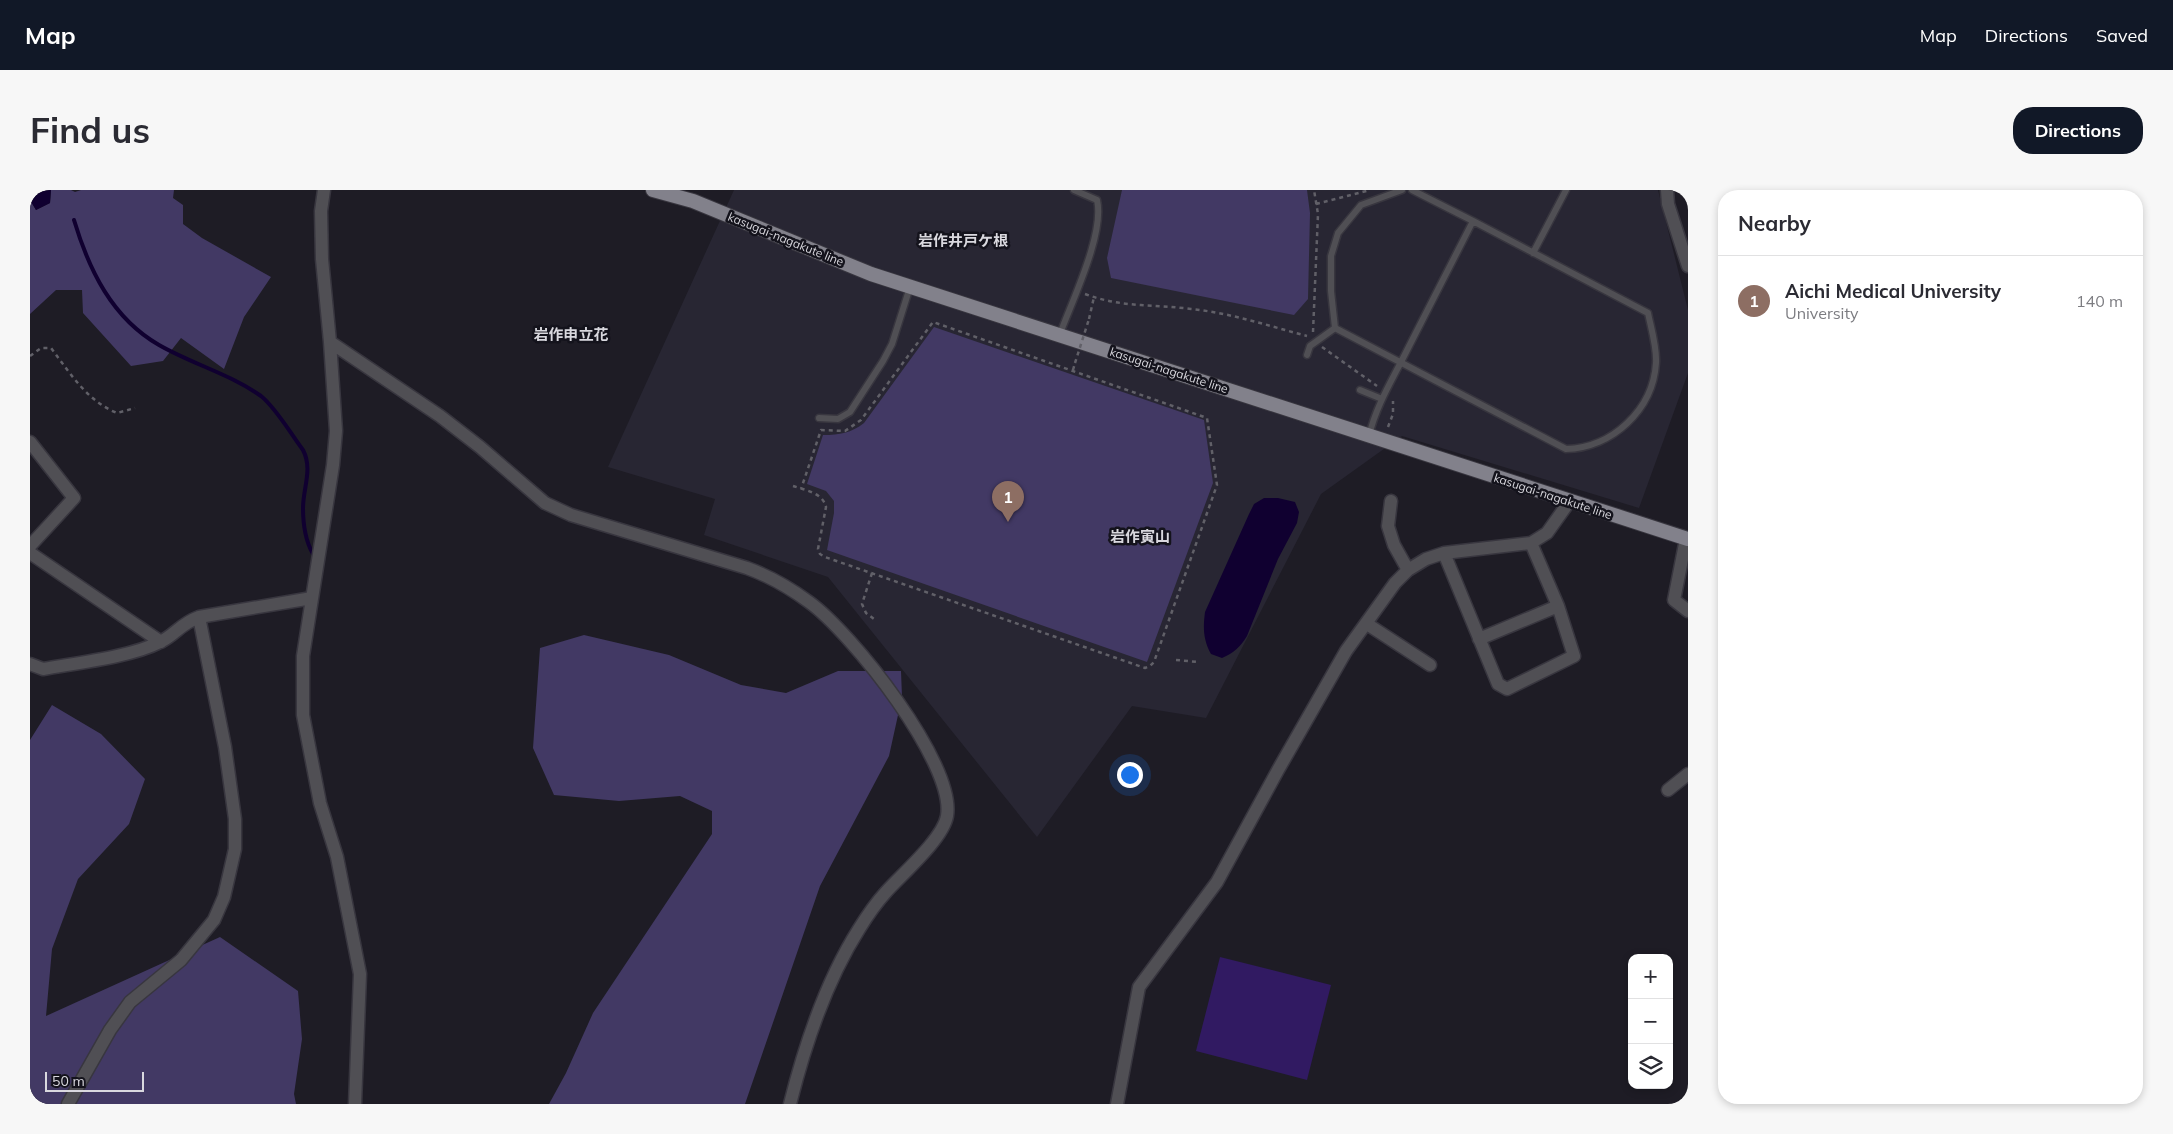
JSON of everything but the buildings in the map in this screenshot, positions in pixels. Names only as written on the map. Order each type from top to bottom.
[{"type":"main road","name":"kasugai-nagakute line","points":[[653,190],[694,201],[871,274],[1687,539]]},
{"type":"street","points":[[324,190],[321,210],[322,259],[336,431],[333,465],[303,656],[303,715],[320,803],[338,857],[360,974],[356,1104]]},
{"type":"street","points":[[1667,190],[1668,204],[1688,266]]},
{"type":"street","points":[[330,342],[440,416],[480,447],[545,504],[571,515],[747,568],[765,575],[810,603],[837,627],[866,659],[907,714],[934,762],[945,788],[947,816],[941,832],[884,893],[859,929],[837,970],[816,1020],[790,1104]]},
{"type":"street","points":[[30,442],[74,498],[30,546]]},
{"type":"street","points":[[1391,501],[1388,526],[1394,545],[1408,570]]},
{"type":"street","points":[[1117,1104],[1139,988],[1218,882],[1278,770],[1341,659],[1395,583],[1408,570],[1426,559],[1444,553],[1531,543],[1547,533],[1569,502]]},
{"type":"street","points":[[1687,539],[1674,600],[1688,611]]},
{"type":"street","points":[[1444,553],[1498,684],[1507,689],[1574,656],[1558,606],[1531,543]]},
{"type":"street","points":[[30,553],[161,642]]},
{"type":"street","points":[[30,664],[43,669],[136,651],[161,642],[185,622],[199,617],[312,598]]},
{"type":"street","points":[[1479,639],[1558,606]]},
{"type":"street","points":[[68,1104],[110,1030],[130,1002],[181,960],[214,920],[224,897],[235,849],[235,819],[225,747],[199,617]]},
{"type":"street","points":[[1367,624],[1430,665]]},
{"type":"street","points":[[1668,790],[1688,774]]},
{"type":"lane","points":[[1060,334],[1092,243],[1099,210],[1097,200],[1074,190]]},
{"type":"lane","points":[[1335,328],[1331,291],[1331,256],[1338,233],[1361,205],[1402,190]]},
{"type":"lane","points":[[1335,328],[1400,364],[1566,449],[1578,449],[1598,444],[1611,437],[1629,422],[1642,407],[1651,386],[1656,362],[1648,313],[1412,190]]},
{"type":"lane","points":[[1533,253],[1566,190]]},
{"type":"lane","points":[[1368,436],[1373,418],[1382,399],[1473,222]]},
{"type":"lane","points":[[819,418],[838,419],[850,412],[884,361],[892,344],[910,287]]},
{"type":"lane","points":[[1307,355],[1310,346],[1335,328]]},
{"type":"lane","points":[[1360,390],[1382,399]]},
{"type":"path","points":[[1316,204],[1370,190]]},
{"type":"path","points":[[1076,290],[1094,298],[1116,304],[1191,308],[1308,336],[1312,332]]},
{"type":"path","points":[[1073,370],[1094,298]]},
{"type":"path","points":[[793,486],[801,489],[820,496],[824,500],[826,507],[818,548],[820,554],[1145,668],[1154,662],[1217,485],[1207,418],[933,322],[861,420],[845,431],[821,430],[801,489]]},
{"type":"path","points":[[30,356],[41,348],[51,348],[78,384],[104,408],[117,413],[135,408]]},
{"type":"path","points":[[872,573],[862,604],[866,613],[874,619]]},
{"type":"path","points":[[1176,660],[1199,662]]},
{"type":"shaded area","points":[[30,190],[51,190],[50,203],[36,210],[30,200]]},
{"type":"shaded area","points":[[51,190],[71,190],[75,192],[81,190],[174,190],[173,198],[183,205],[183,224],[202,238],[271,277],[244,317],[224,369],[181,338],[163,361],[131,366],[83,313],[82,290],[56,290],[30,314],[30,200],[36,210],[50,203]]},
{"type":"shaded area","points":[[734,190],[1658,190],[1688,310],[1688,373],[1639,508],[1402,436],[1321,494],[1206,718],[1132,706],[1037,837],[828,577],[704,535],[715,499],[608,467]]},
{"type":"shaded area","points":[[1122,190],[1307,190],[1310,213],[1308,299],[1294,315],[1111,278],[1107,258]]},
{"type":"shaded area","points":[[934,327],[1204,420],[1213,483],[1147,662],[827,550],[834,513],[834,501],[826,491],[807,484],[823,435],[845,433],[864,423]]},
{"type":"shaded area","points":[[1264,498],[1278,498],[1295,502],[1299,512],[1297,523],[1278,559],[1247,636],[1236,649],[1222,658],[1211,654],[1206,643],[1204,628],[1205,612],[1254,504]]},
{"type":"shaded area","points":[[584,635],[669,655],[741,685],[786,693],[838,671],[901,671],[902,697],[889,756],[820,886],[745,1104],[549,1104],[566,1073],[593,1013],[712,834],[712,811],[680,796],[619,801],[554,795],[533,748],[540,648]]},
{"type":"shaded area","points":[[52,705],[101,734],[145,779],[129,824],[78,879],[52,949],[46,1016],[220,937],[298,991],[302,1039],[294,1094],[296,1104],[30,1104],[30,740]]},
{"type":"waterway","points":[[74,220],[87,257],[104,291],[128,321],[142,334],[159,345],[249,388],[267,401],[283,422],[306,457],[307,471],[303,501],[303,520],[306,538],[313,554]]},
{"type":"place","name":"Aichi Medical University","points":[[1008,522]]},
{"type":"district","name":"岩作井戸ケ根","points":[[963,240]]},
{"type":"district","name":"岩作申立花","points":[[571,334]]},
{"type":"district","name":"岩作寅山","points":[[1140,536]]}]
